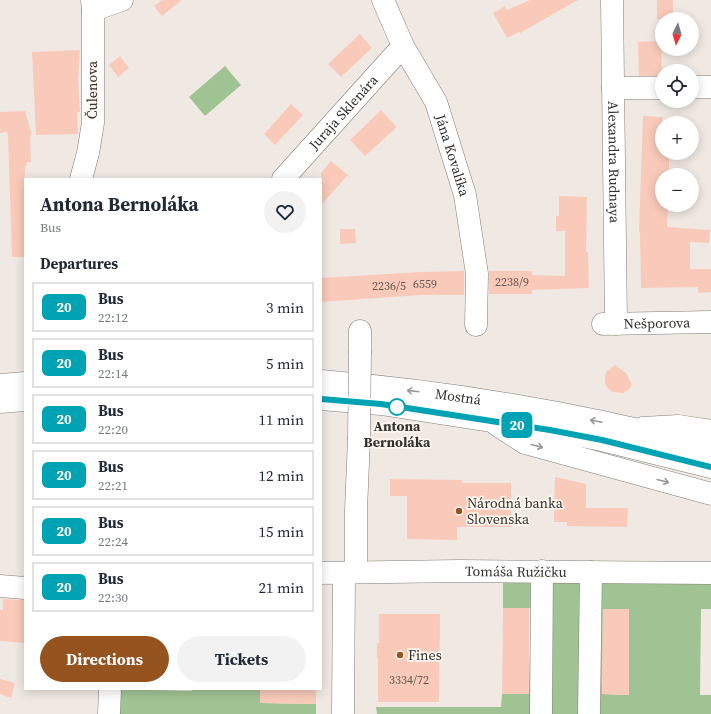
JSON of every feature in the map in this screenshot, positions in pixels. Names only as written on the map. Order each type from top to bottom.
[{"type":"street","points":[[92,5],[122,0]]},
{"type":"street","name":"Jána Kovalíka","points":[[383,0],[403,46],[436,102],[465,195],[477,274],[476,324]]},
{"type":"street","name":"Alexandra Rudnaya","points":[[609,324],[613,88],[612,0]]},
{"type":"street","name":"Čulenova","points":[[81,178],[88,153],[93,123],[92,5]]},
{"type":"street","name":"Juraja Sklenára","points":[[284,178],[403,46]]},
{"type":"street","points":[[699,87],[711,87]]},
{"type":"street","points":[[613,88],[655,88]]},
{"type":"street","name":"Nešporova","points":[[609,324],[711,322]]},
{"type":"street","points":[[343,714],[350,567],[356,510],[359,439],[360,341]]},
{"type":"street","name":"Mostná","points":[[322,381],[446,394],[554,412],[658,434],[711,448]]},
{"type":"street","name":"Mostná","points":[[322,399],[381,404],[602,440],[711,467]]},
{"type":"street","points":[[491,421],[524,443],[711,494]]},
{"type":"street","points":[[634,429],[678,426],[711,432]]},
{"type":"street","name":"Tomáša Ružičku","points":[[322,573],[350,567],[366,571],[711,572]]},
{"type":"street","points":[[541,714],[542,571]]},
{"type":"street","points":[[589,714],[591,572]]},
{"type":"street","points":[[0,586],[24,588]]},
{"type":"street","points":[[109,714],[110,690]]},
{"type":"green space","points":[[225,66],[241,85],[205,116],[189,97]]},
{"type":"green space","points":[[503,577],[711,579],[711,609],[701,609],[700,695],[711,695],[711,714],[377,714],[376,707],[501,707],[502,694],[529,694],[531,608],[503,608]],"holes":[[[603,609],[629,609],[629,695],[602,694]]]},
{"type":"green space","points":[[115,690],[260,690],[260,703],[316,704],[316,714],[115,714]]},
{"type":"building","points":[[162,0],[182,0],[162,16],[154,6]]},
{"type":"building","points":[[530,0],[578,0],[520,33],[519,32],[507,38],[493,13],[505,6],[507,10]]},
{"type":"building","points":[[657,0],[673,0],[673,12],[657,12]]},
{"type":"building","points":[[360,34],[372,48],[341,77],[328,64]]},
{"type":"building","points":[[655,41],[655,56],[661,56],[662,64],[655,64],[655,76],[639,76],[638,42]]},
{"type":"building","points":[[80,50],[78,79],[80,112],[77,112],[78,134],[36,135],[32,52]]},
{"type":"building","points":[[120,56],[129,68],[118,77],[109,65]]},
{"type":"building","points":[[291,104],[303,115],[275,145],[264,134]]},
{"type":"building","points":[[381,110],[397,127],[365,156],[350,140]]},
{"type":"building","points":[[25,111],[32,135],[30,136],[31,162],[27,162],[27,165],[25,166],[24,178],[24,257],[12,257],[8,136],[7,132],[0,133],[0,112]]},
{"type":"building","points":[[643,116],[655,117],[655,160],[669,160],[669,168],[655,168],[655,212],[668,212],[667,227],[710,230],[709,243],[690,242],[690,269],[711,269],[711,292],[698,293],[698,287],[641,288],[639,232]]},
{"type":"building","points":[[331,161],[348,175],[322,204],[322,178],[321,173]]},
{"type":"building","points":[[559,196],[587,197],[586,252],[588,252],[589,288],[532,290],[532,294],[489,294],[489,271],[532,271],[532,275],[565,276],[565,231],[556,231],[556,216],[559,216]]},
{"type":"building","points":[[340,229],[355,229],[356,243],[340,244]]},
{"type":"building","points":[[464,271],[464,295],[421,295],[322,302],[322,278]]},
{"type":"building","points":[[615,365],[626,373],[632,385],[623,393],[613,392],[608,389],[605,384],[606,372]]},
{"type":"building","points":[[555,477],[586,484],[586,508],[628,508],[627,527],[567,526],[567,522],[554,522]]},
{"type":"building","name":"Národná banka Slovenska","points":[[390,479],[462,480],[462,483],[511,483],[511,527],[457,527],[457,540],[407,539],[407,496],[390,496]]},
{"type":"building","points":[[3,599],[24,600],[24,643],[0,641],[0,610],[3,610]]},
{"type":"building","points":[[503,608],[529,608],[529,694],[502,694]]},
{"type":"building","points":[[603,609],[629,609],[629,695],[602,694]]},
{"type":"building","points":[[379,614],[440,614],[439,702],[378,702],[377,643],[379,643]]},
{"type":"building","points":[[0,679],[15,683],[11,698],[0,694]]},
{"type":"building","points":[[260,690],[316,690],[316,704],[260,703]]},
{"type":"bus line","name":"20","points":[[322,399],[381,404],[550,430],[602,440],[711,467]]},
{"type":"place","name":"Antona Bernoláka","points":[[397,407]]},
{"type":"place","name":"Národná banka Slovenska","points":[[459,511]]},
{"type":"place","name":"Fines","points":[[400,655]]}]
